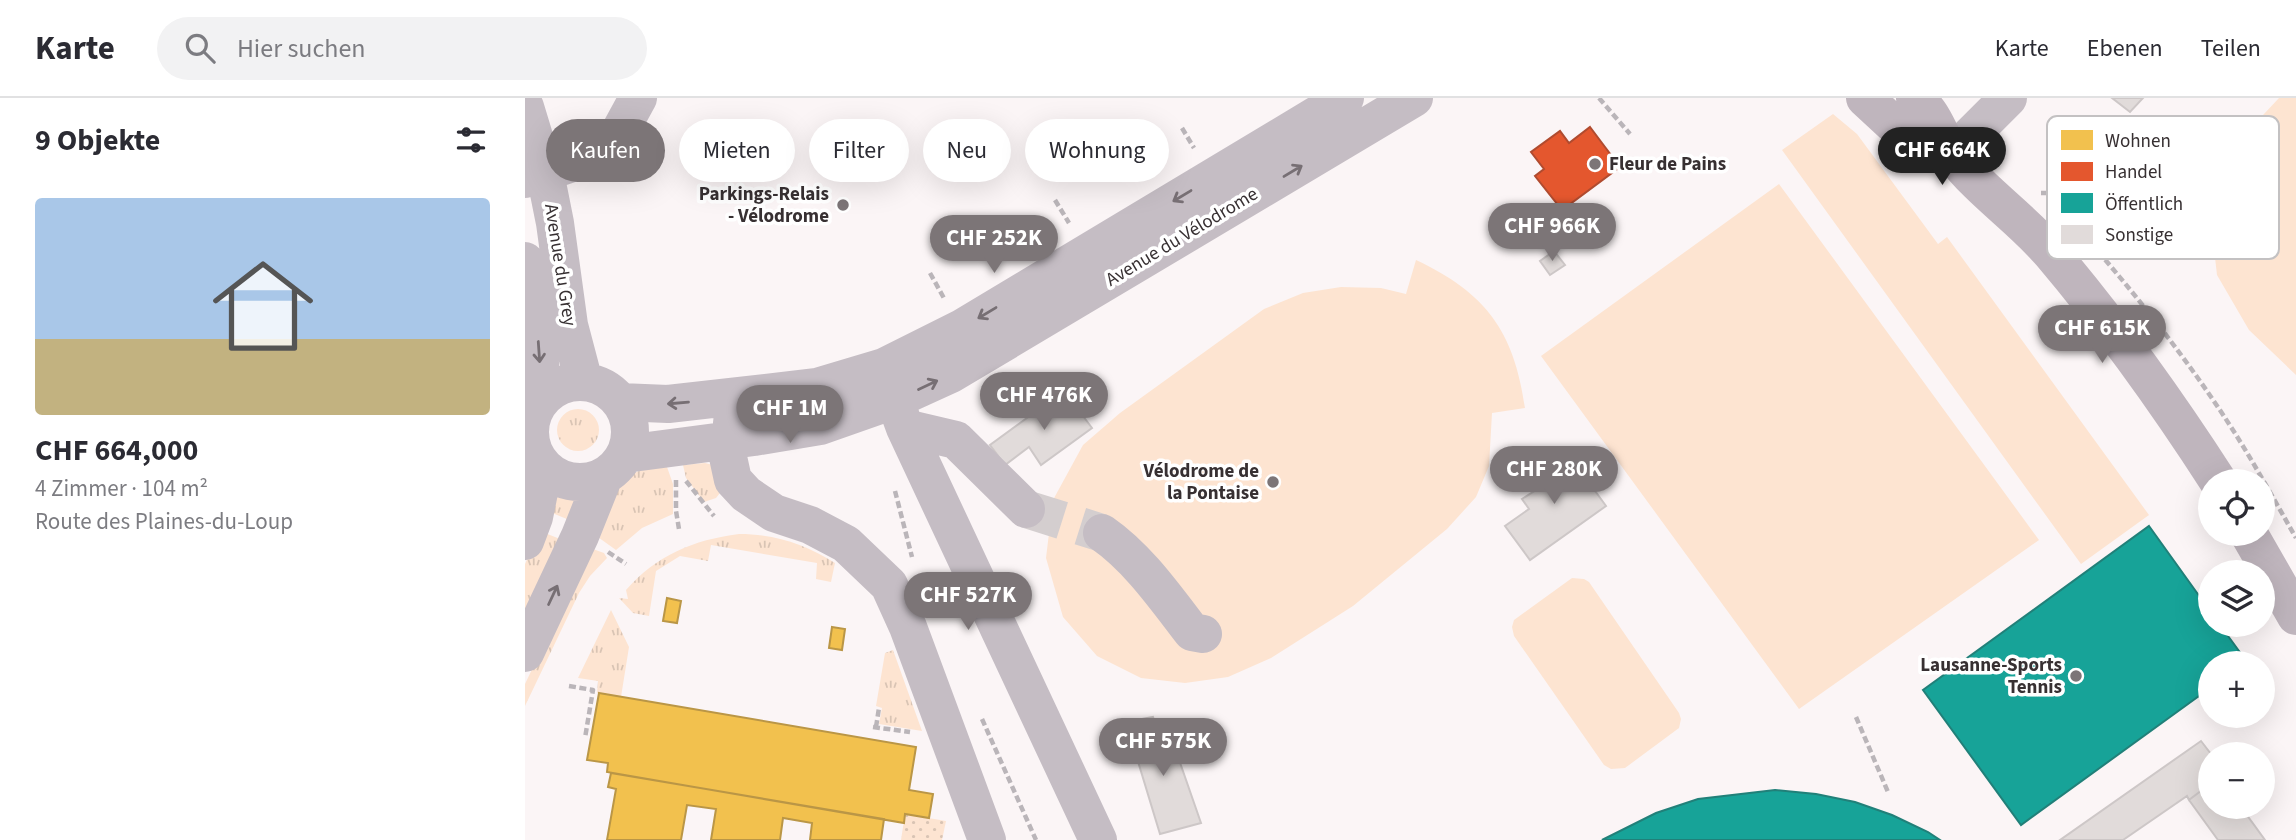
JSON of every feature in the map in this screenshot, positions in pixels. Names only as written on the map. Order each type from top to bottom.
[{"type":"main road","points":[[1865,98],[1905,135],[1952,154]]},
{"type":"main road","points":[[1915,98],[1927,108],[1935,120],[1952,154],[2047,250]]},
{"type":"main road","points":[[2055,259],[2165,401],[2210,469]]},
{"type":"main road","points":[[2256,546],[2296,616]]},
{"type":"street","points":[[535,176],[590,159],[606,149],[625,126],[638,98]]},
{"type":"street","name":"Avenue du Vélodrome","points":[[894,398],[962,328],[1345,98]]},
{"type":"street","name":"Avenue du Vélodrome","points":[[614,465],[820,426],[951,374],[1414,98]]},
{"type":"street","points":[[1952,154],[2008,98]]},
{"type":"street","name":"Avenue du Grey","points":[[525,107],[535,176],[555,223],[569,325],[584,382]]},
{"type":"street","name":"Avenue du Grey","points":[[525,261],[537,328],[543,398]]},
{"type":"street","points":[[525,541],[534,517],[535,460],[529,434],[533,415],[543,398],[555,388],[569,383],[598,385],[611,392],[620,402],[626,411],[630,431],[525,653]]},
{"type":"street","name":"Avenue du Vélodrome","points":[[620,402],[668,404],[817,387],[894,398]]},
{"type":"street","points":[[736,397],[741,439],[729,457],[733,480],[753,499],[774,513],[810,525],[846,544],[889,585],[908,627],[987,840]]},
{"type":"street","points":[[894,398],[956,440],[1026,509]]},
{"type":"street","points":[[894,398],[1098,840]]},
{"type":"street","points":[[535,460],[553,474],[583,482],[614,465]]},
{"type":"street","points":[[1102,533],[1118,544],[1162,593],[1192,632],[1203,634]]},
{"type":"path","points":[[1599,98],[1630,134]]},
{"type":"path","points":[[1182,128],[1192,146]]},
{"type":"path","points":[[1055,200],[1067,220]]},
{"type":"path","points":[[930,273],[942,294]]},
{"type":"path","points":[[680,529],[676,510],[676,473],[714,516]]},
{"type":"path","points":[[569,685],[593,690],[585,738]]},
{"type":"path","points":[[879,708],[874,727],[915,733]]},
{"type":"path","points":[[1856,717],[1888,792]]},
{"type":"green space","points":[[2279,98],[2296,98],[2296,375],[2249,330],[2217,275],[2215,259],[2279,259],[2279,116],[2262,116]]},
{"type":"green space","points":[[1833,114],[1857,134],[1938,244],[1947,237],[2149,515],[2081,564],[1782,150]]},
{"type":"green space","points":[[1779,184],[2039,540],[1799,709],[1541,356]]},
{"type":"green space","name":"Vélodrome de la Pontaise","points":[[1416,260],[1461,286],[1493,317],[1513,357],[1520,381],[1525,408],[1492,413],[1489,466],[1476,497],[1447,529],[1353,606],[1271,658],[1228,677],[1185,683],[1141,678],[1097,656],[1063,617],[1046,558],[1053,500],[1083,445],[1120,413],[1264,309],[1303,293],[1341,287],[1381,288],[1406,294]]},
{"type":"green space","points":[[578,409],[593,415],[599,430],[593,445],[578,451],[563,445],[557,430],[563,415]]},
{"type":"green space","points":[[683,465],[713,465],[720,493],[716,498],[704,502],[686,478]]},
{"type":"green space","points":[[667,467],[673,484],[673,514],[642,528],[616,550],[595,535],[623,481],[639,471]]},
{"type":"green space","points":[[551,490],[585,495],[574,522],[545,510]]},
{"type":"green space","points":[[540,531],[565,541],[525,627],[525,564]]},
{"type":"green space","points":[[739,534],[777,538],[824,556],[835,563],[831,582],[816,579],[817,563],[711,545],[708,561],[680,556],[656,571],[649,616],[633,613],[619,598],[628,599],[626,590],[663,558],[706,540]]},
{"type":"green space","points":[[590,548],[604,553],[607,558],[579,593],[525,706],[525,684]]},
{"type":"green space","points":[[1572,578],[1589,582],[1681,719],[1679,728],[1625,768],[1611,769],[1604,765],[1514,636],[1514,620]]},
{"type":"green space","points":[[611,610],[629,647],[621,697],[597,693],[598,681],[578,678]]},
{"type":"green space","points":[[893,650],[922,731],[879,724],[882,708],[876,706],[885,653]]},
{"type":"green space","points":[[905,814],[946,821],[942,840],[901,840]]},
{"type":"building: Wohnen","points":[[667,598],[681,601],[677,623],[663,621]]},
{"type":"building: Wohnen","points":[[832,627],[845,629],[842,650],[829,648]]},
{"type":"building: Wohnen","points":[[599,693],[916,747],[909,790],[933,794],[929,818],[905,814],[904,823],[607,772],[608,763],[587,760]]},
{"type":"building: Wohnen","points":[[611,773],[884,819],[881,840],[810,840],[812,823],[783,818],[780,840],[711,840],[716,809],[687,805],[681,840],[607,840],[616,789],[608,787]]},
{"type":"building: Handel","points":[[1590,127],[1620,167],[1562,210],[1535,176],[1544,169],[1531,152],[1560,131],[1569,143]]},
{"type":"building: Öffentlich","name":"Lausanne-Sports Tennis","points":[[2149,526],[2198,594],[2198,637],[2229,637],[2239,651],[2198,651],[2198,697],[2021,825],[1923,690]]},
{"type":"building: Öffentlich","points":[[1775,790],[1816,794],[1855,802],[1892,815],[1940,840],[1602,840],[1656,813],[1698,799]]},
{"type":"building: Sonstige","points":[[2112,98],[2143,98],[2130,112]]},
{"type":"building: Sonstige","points":[[1554,251],[1565,265],[1550,275],[1540,261]]},
{"type":"building: Sonstige","points":[[1064,391],[1092,428],[1041,465],[1029,447],[1005,465],[990,445]]},
{"type":"building: Sonstige","points":[[1562,451],[1571,464],[1574,462],[1606,506],[1530,560],[1505,526],[1529,509],[1522,499],[1536,490],[1526,477]]},
{"type":"building: Sonstige","points":[[1153,717],[1171,754],[1177,754],[1201,823],[1160,834],[1126,722]]},
{"type":"building: Sonstige","points":[[2198,743],[2198,793],[2189,800],[2187,796],[2123,840],[2060,840]]},
{"type":"building: Sonstige","points":[[2198,793],[2198,812],[2189,800]]},
{"type":"building: Sonstige","points":[[2203,819],[2250,819],[2265,840],[2218,840]]},
{"type":"tunnel","points":[[1026,509],[1102,533]]},
{"type":"place","name":"Fleur de Pains","points":[[1595,164]]},
{"type":"place","name":"Parkings-Relais - Vélodrome","points":[[843,205]]},
{"type":"place","name":"Vélodrome de la Pontaise","points":[[1273,482]]},
{"type":"place","name":"Lausanne-Sports Tennis","points":[[2076,676]]}]
